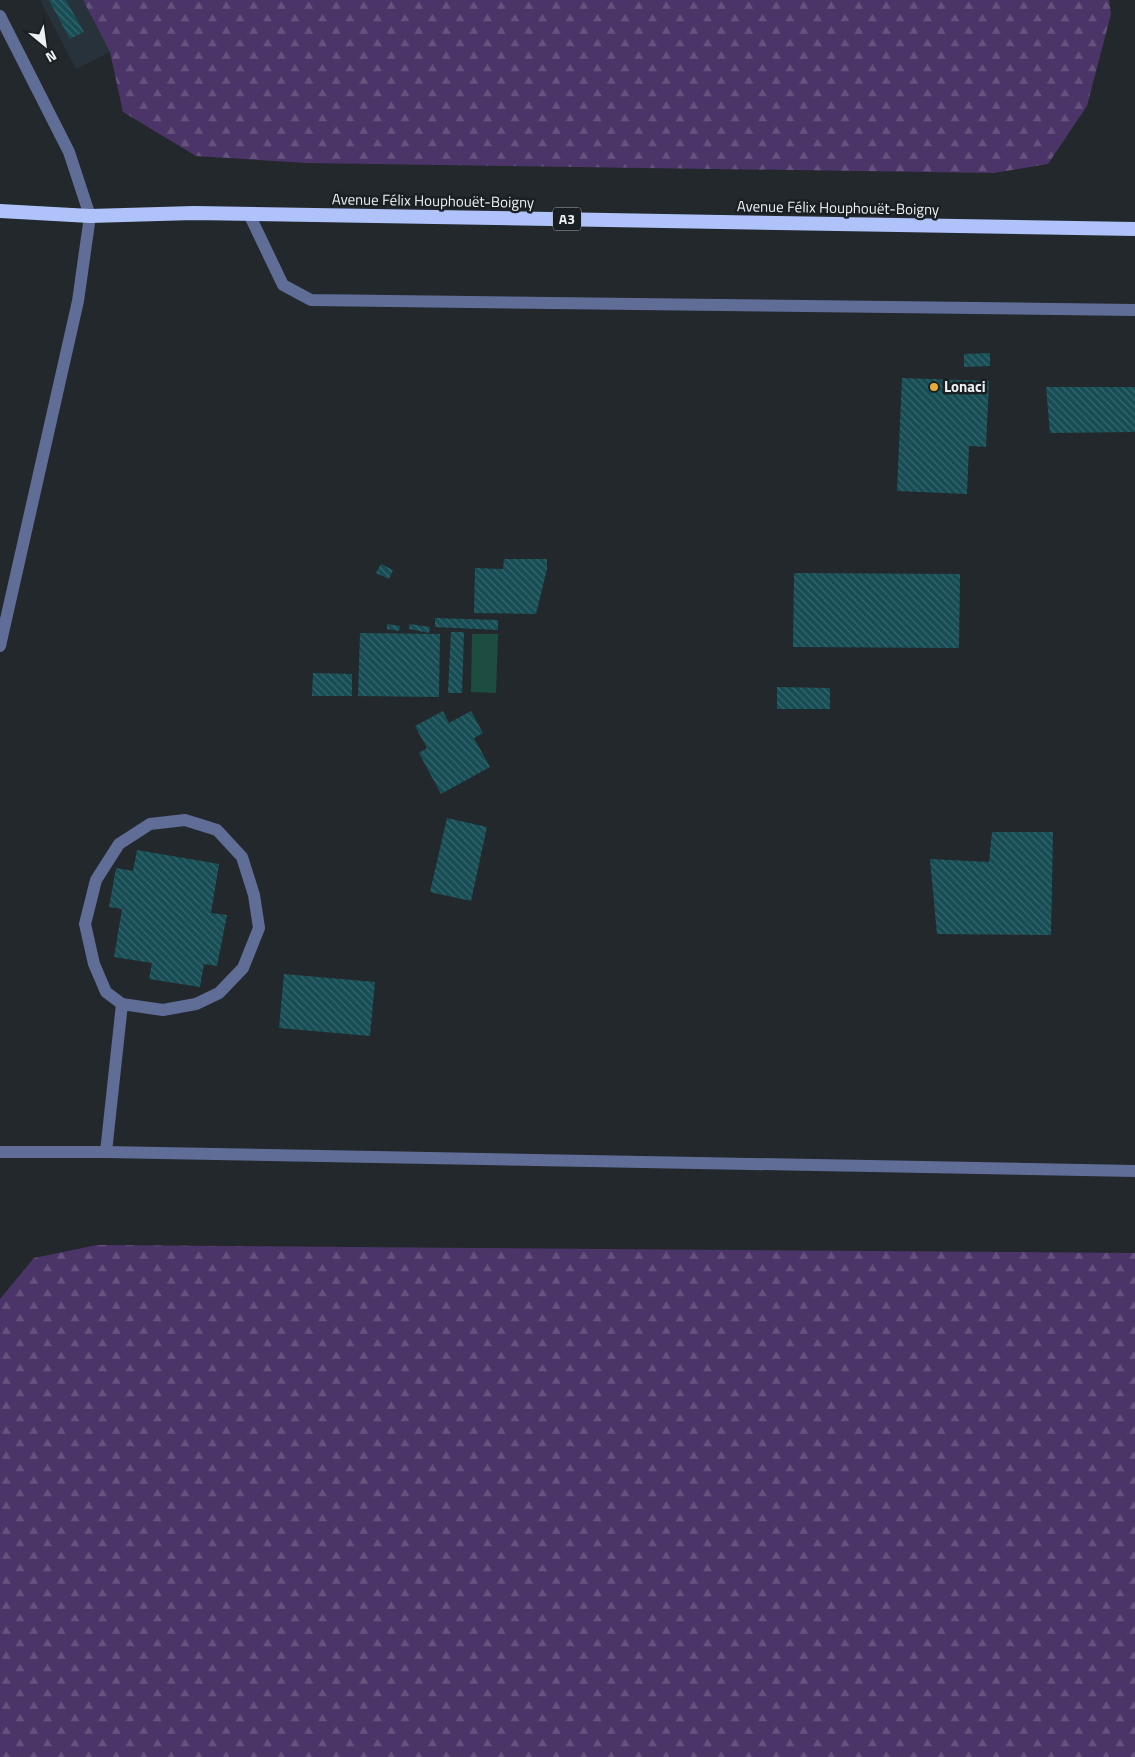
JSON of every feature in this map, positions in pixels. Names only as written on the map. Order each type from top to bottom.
[{"type":"highway","name":"Avenue Félix Houphouët-Boigny","points":[[0,211],[90,216],[194,213],[1135,229]]},
{"type":"street","points":[[0,16],[69,152],[90,216],[78,301],[0,646]]},
{"type":"street","points":[[249,214],[283,285],[311,300],[1135,310]]},
{"type":"street","points":[[186,820],[217,830],[242,857],[254,895],[259,928],[243,968],[219,993],[196,1004],[163,1010],[122,1004],[106,992],[94,964],[85,924],[96,880],[119,844],[150,824],[186,820]]},
{"type":"street","points":[[106,1152],[122,1004]]},
{"type":"street","points":[[0,1152],[106,1152],[1135,1171]]},
{"type":"shaded area","points":[[40,0],[83,0],[110,52],[76,69]]},
{"type":"shaded area","points":[[472,634],[498,634],[496,693],[471,692]]},
{"type":"green space","points":[[83,0],[1109,0],[1111,14],[1087,106],[1048,164],[994,173],[307,163],[196,156],[123,112],[110,52]]},
{"type":"green space","points":[[97,1245],[1135,1253],[1135,1757],[0,1757],[0,1299],[34,1258]]},
{"type":"building","points":[[49,0],[66,0],[84,32],[70,39]]},
{"type":"building","points":[[990,353],[990,366],[964,367],[964,354]]},
{"type":"building","points":[[902,378],[989,381],[986,447],[969,446],[967,494],[897,491]]},
{"type":"building","points":[[1046,387],[1135,387],[1135,432],[1050,433]]},
{"type":"building","points":[[504,559],[547,559],[547,569],[536,614],[474,613],[475,568],[503,569]]},
{"type":"building","points":[[381,564],[393,570],[389,579],[376,573]]},
{"type":"building","points":[[794,573],[960,574],[959,648],[793,647]]},
{"type":"building","points":[[435,618],[498,620],[498,630],[435,627]]},
{"type":"building","points":[[387,624],[400,626],[399,631],[387,629]]},
{"type":"building","points":[[410,624],[430,627],[429,633],[409,629]]},
{"type":"building","points":[[451,632],[464,632],[462,693],[448,693]]},
{"type":"building","points":[[360,633],[440,634],[439,697],[358,696]]},
{"type":"building","points":[[313,673],[352,674],[352,696],[312,696]]},
{"type":"building","points":[[777,687],[830,688],[830,709],[777,709]]},
{"type":"building","points":[[443,711],[449,723],[471,711],[483,733],[474,738],[490,767],[441,794],[419,753],[427,748],[415,726]]},
{"type":"building","points":[[447,818],[487,827],[471,901],[430,892]]},
{"type":"building","points":[[992,832],[1053,832],[1051,935],[937,934],[930,859],[989,862]]},
{"type":"building","points":[[137,850],[219,864],[211,913],[227,915],[217,966],[204,964],[200,987],[149,979],[152,963],[114,957],[122,909],[109,907],[116,868],[133,871]]},
{"type":"building","points":[[284,974],[375,982],[370,1036],[279,1028]]},
{"type":"place","name":"Lonaci","points":[[934,387]]}]
